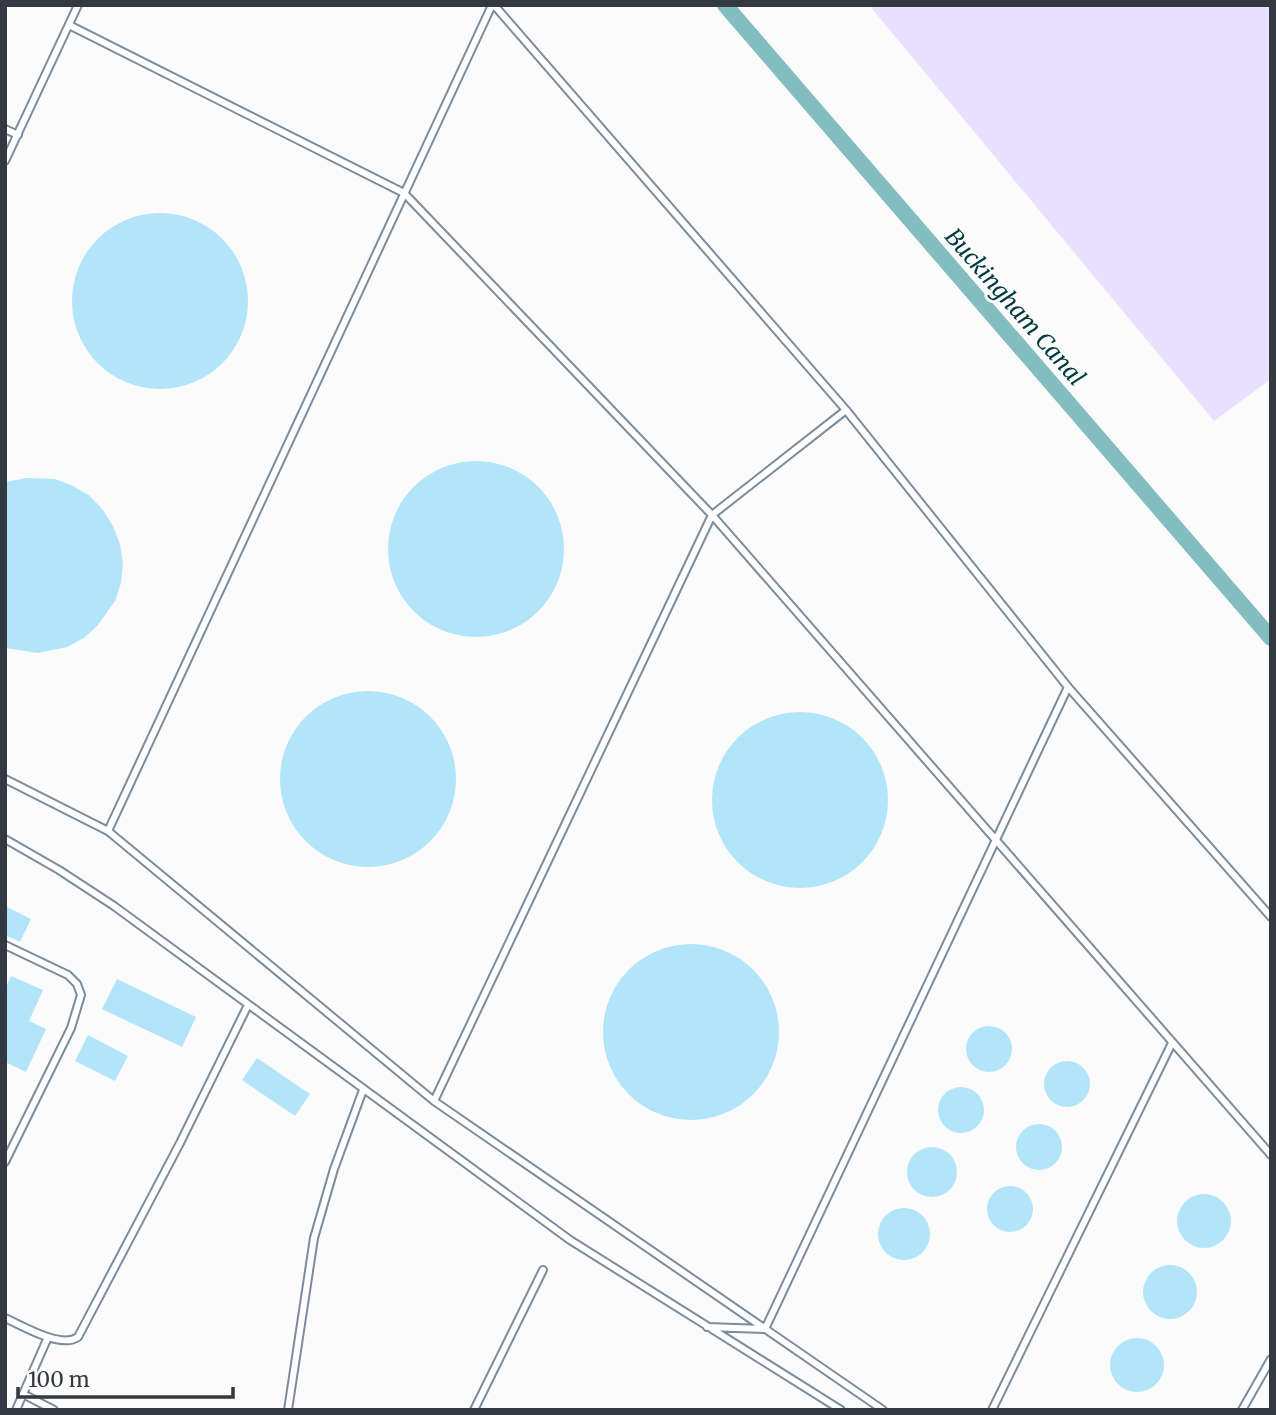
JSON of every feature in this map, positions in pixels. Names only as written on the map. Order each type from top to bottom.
[{"type":"lane","points":[[5,161],[78,5]]},
{"type":"lane","points":[[108,831],[493,5],[846,410],[1069,687],[1271,917]]},
{"type":"lane","points":[[69,25],[404,193],[712,515],[1271,1155]]},
{"type":"lane","points":[[5,129],[18,135]]},
{"type":"lane","points":[[434,1101],[712,515],[846,410]]},
{"type":"lane","points":[[765,1329],[1069,687]]},
{"type":"lane","points":[[5,779],[108,831],[434,1101],[883,1410]]},
{"type":"lane","points":[[5,839],[114,906],[570,1240],[841,1410]]},
{"type":"lane","points":[[5,945],[57,967],[77,984],[81,995],[71,1028],[5,1162]]},
{"type":"lane","points":[[5,1318],[61,1342],[71,1342],[78,1337],[180,1143],[248,1005]]},
{"type":"lane","points":[[992,1410],[1172,1043]]},
{"type":"lane","points":[[288,1410],[314,1238],[334,1169],[363,1090]]},
{"type":"lane","points":[[474,1410],[543,1270]]},
{"type":"lane","points":[[707,1327],[765,1329]]},
{"type":"lane","points":[[16,1410],[48,1337]]},
{"type":"lane","points":[[1242,1410],[1271,1359]]},
{"type":"lane","points":[[23,1394],[54,1410]]},
{"type":"shaded area","points":[[869,5],[1271,5],[1271,379],[1214,421]]},
{"type":"building","points":[[160,213],[194,220],[222,239],[241,267],[248,301],[241,335],[222,363],[194,382],[160,389],[126,382],[98,363],[79,335],[72,301],[79,267],[98,239],[126,220]]},
{"type":"building","points":[[476,461],[510,468],[538,487],[557,515],[564,549],[557,583],[538,611],[510,630],[476,637],[442,630],[414,611],[395,583],[388,549],[395,515],[414,487],[442,468]]},
{"type":"building","points":[[27,478],[55,479],[90,496],[113,526],[120,544],[123,564],[115,601],[98,625],[84,638],[67,647],[38,653],[5,648],[5,482]]},
{"type":"building","points":[[368,691],[402,698],[430,717],[449,745],[456,779],[449,813],[430,841],[402,860],[368,867],[334,860],[306,841],[287,813],[280,779],[287,745],[306,717],[334,698]]},
{"type":"building","points":[[800,712],[834,719],[862,738],[881,766],[888,800],[881,834],[862,862],[834,881],[800,888],[766,881],[738,862],[719,834],[712,800],[719,766],[738,738],[766,719]]},
{"type":"building","points":[[5,906],[31,919],[20,942],[5,935]]},
{"type":"building","points":[[691,944],[725,951],[753,970],[772,998],[779,1032],[772,1066],[753,1094],[725,1113],[691,1120],[657,1113],[629,1094],[610,1066],[603,1032],[610,998],[629,970],[657,951]]},
{"type":"building","points":[[11,976],[43,990],[29,1021],[46,1029],[26,1072],[5,1062],[5,989]]},
{"type":"building","points":[[117,979],[196,1017],[182,1047],[102,1009]]},
{"type":"building","points":[[989,1026],[1005,1033],[1012,1049],[1005,1065],[989,1072],[973,1065],[966,1049],[973,1033]]},
{"type":"building","points":[[88,1035],[128,1056],[115,1081],[75,1061]]},
{"type":"building","points":[[257,1058],[310,1094],[295,1116],[242,1080]]},
{"type":"building","points":[[1067,1061],[1083,1068],[1090,1084],[1083,1100],[1067,1107],[1051,1100],[1044,1084],[1051,1068]]},
{"type":"building","points":[[961,1087],[977,1094],[984,1110],[977,1126],[961,1133],[945,1126],[938,1110],[945,1094]]},
{"type":"building","points":[[1039,1124],[1055,1131],[1062,1147],[1055,1163],[1039,1170],[1023,1163],[1016,1147],[1023,1131]]},
{"type":"building","points":[[922,1148],[942,1148],[956,1162],[956,1182],[942,1196],[922,1196],[908,1182],[908,1162]]},
{"type":"building","points":[[1010,1186],[1026,1193],[1033,1209],[1026,1225],[1010,1232],[994,1225],[987,1209],[994,1193]]},
{"type":"building","points":[[1204,1194],[1223,1202],[1231,1221],[1223,1240],[1204,1248],[1185,1240],[1177,1221],[1185,1202]]},
{"type":"building","points":[[904,1208],[914,1210],[922,1216],[928,1224],[928,1244],[922,1252],[914,1258],[904,1260],[894,1258],[886,1252],[880,1244],[878,1234],[880,1224],[886,1216],[894,1210]]},
{"type":"building","points":[[1170,1265],[1189,1273],[1197,1292],[1189,1311],[1170,1319],[1151,1311],[1143,1292],[1151,1273]]},
{"type":"building","points":[[1137,1338],[1156,1346],[1164,1365],[1156,1384],[1137,1392],[1118,1384],[1110,1365],[1118,1346]]},
{"type":"waterway","name":"Buckingham Canal","points":[[725,5],[1271,638]]}]
